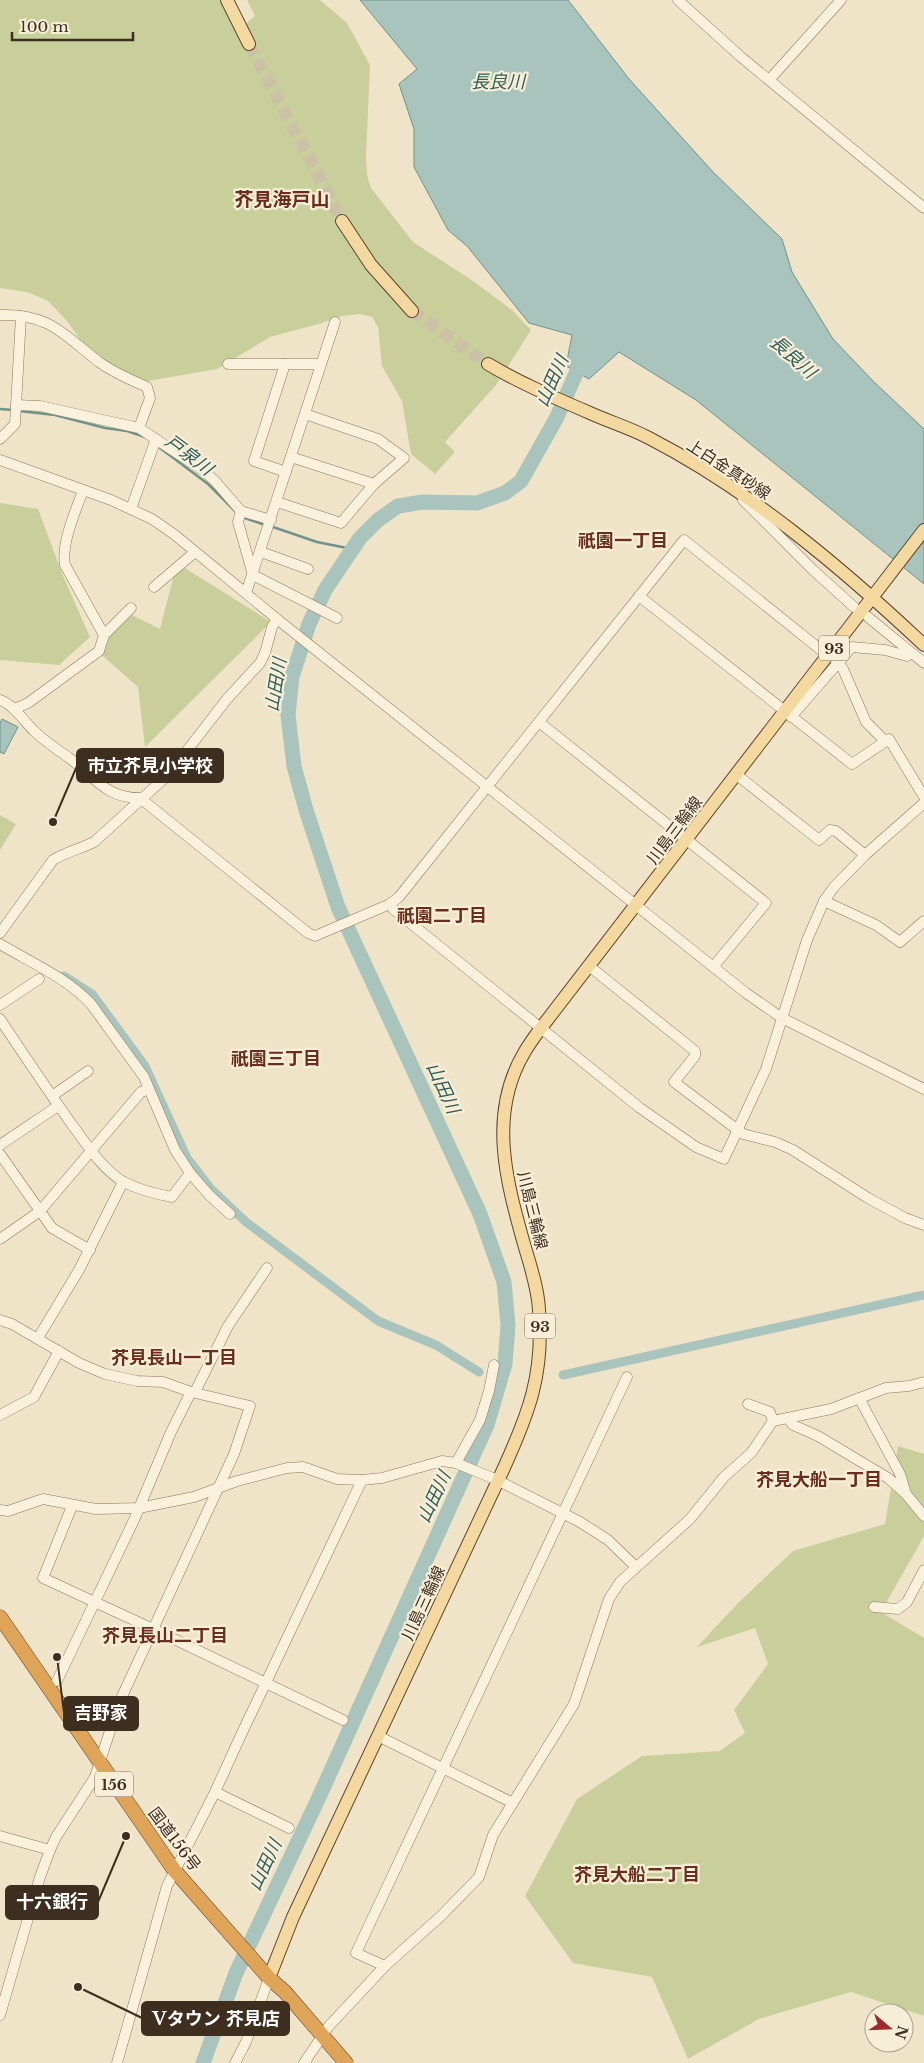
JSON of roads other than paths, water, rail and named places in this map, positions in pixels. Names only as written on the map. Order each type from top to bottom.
[{"type":"highway","name":"国道156号","points":[[0,1616],[174,1870],[268,1978],[285,1992],[346,2063]]},
{"type":"main road","points":[[227,0],[249,44]]},
{"type":"main road","points":[[342,221],[371,265],[412,311]]},
{"type":"main road","name":"上白金真砂線","points":[[488,364],[508,376],[648,438],[723,481],[756,504],[872,598],[924,645]]},
{"type":"main road","name":"川島三輪線","points":[[268,1978],[293,1917],[523,1426],[533,1396],[538,1370],[540,1340],[539,1308],[534,1281],[512,1200],[504,1162],[502,1141],[503,1115],[510,1088],[523,1054],[541,1028],[737,775],[788,715],[882,584],[924,530]]},
{"type":"street","points":[[678,0],[741,57],[924,208]]},
{"type":"street","points":[[770,79],[841,0]]},
{"type":"street","points":[[0,315],[32,317],[53,326],[115,372],[147,387],[150,398],[139,428]]},
{"type":"street","points":[[0,439],[15,424],[21,316]]},
{"type":"street","points":[[246,593],[335,322]]},
{"type":"street","points":[[228,364],[321,364]]},
{"type":"street","points":[[285,364],[254,461],[286,472]]},
{"type":"street","points":[[16,410],[40,406],[139,428],[189,460],[210,476],[240,515],[253,575],[334,616]]},
{"type":"street","points":[[277,502],[341,523],[374,484],[404,458],[378,439],[305,414]]},
{"type":"street","points":[[131,509],[156,439]]},
{"type":"street","points":[[291,457],[374,484]]},
{"type":"street","points":[[0,460],[111,500],[152,519],[488,785],[746,993],[782,1018],[924,1089]]},
{"type":"street","points":[[723,481],[813,570],[854,606]]},
{"type":"street","points":[[83,491],[72,520],[64,557],[65,565],[104,635]]},
{"type":"street","points":[[240,515],[269,525]]},
{"type":"street","points":[[0,700],[14,709],[52,747],[69,758],[88,776],[114,794],[126,798],[140,798],[308,933],[315,936],[390,904],[399,897],[684,540],[821,650]]},
{"type":"street","points":[[154,586],[195,552]]},
{"type":"street","points":[[261,552],[308,569]]},
{"type":"street","points":[[639,596],[852,764],[889,739],[924,797]]},
{"type":"street","points":[[14,709],[28,704],[84,664],[99,651],[104,635],[131,608]]},
{"type":"street","points":[[868,617],[924,663]]},
{"type":"street","points":[[0,933],[4,921],[53,860],[65,852],[80,849],[94,842],[140,798],[168,775],[227,698],[260,664],[272,627],[277,619]]},
{"type":"street","points":[[788,715],[852,647],[885,650],[907,656],[912,653]]},
{"type":"street","points":[[838,662],[866,722],[885,742]]},
{"type":"street","points":[[539,722],[766,903],[714,966]]},
{"type":"street","points":[[737,775],[818,840],[830,830],[836,831],[866,855]]},
{"type":"street","points":[[390,904],[393,909],[640,1108],[696,1147],[724,1159],[757,1092],[766,1069],[807,940],[824,901],[834,887],[866,855],[924,803]]},
{"type":"street","points":[[824,901],[876,925],[900,942],[924,921]]},
{"type":"street","points":[[0,944],[83,996],[144,1077],[175,1150],[190,1173],[210,1196],[230,1214]]},
{"type":"street","points":[[589,966],[694,1051],[694,1056],[674,1082],[743,1134],[775,1142],[793,1150],[860,1193],[905,1218],[924,1225]]},
{"type":"street","points":[[0,1005],[38,979]]},
{"type":"street","points":[[0,1019],[58,1106],[92,1152],[123,1182],[151,1193],[172,1197],[190,1173]]},
{"type":"street","points":[[52,1096],[88,1071]]},
{"type":"street","points":[[0,1239],[40,1211],[141,1092],[148,1089]]},
{"type":"street","points":[[0,1145],[58,1106]]},
{"type":"street","points":[[0,1154],[52,1228],[90,1250]]},
{"type":"street","points":[[38,1338],[90,1250],[123,1182]]},
{"type":"street","points":[[57,1680],[139,1508],[171,1432],[228,1326],[267,1268]]},
{"type":"street","points":[[0,1320],[12,1324],[80,1363],[105,1374],[136,1381],[164,1382],[193,1392],[250,1406],[234,1454],[219,1489],[119,1703],[95,1777],[56,1837],[50,1850],[40,1877],[0,2015]]},
{"type":"street","points":[[0,1415],[34,1397],[59,1351]]},
{"type":"street","points":[[458,1464],[480,1420],[489,1391],[494,1365]]},
{"type":"street","points":[[385,1966],[356,1953],[627,1377]]},
{"type":"street","points":[[304,2063],[322,2036],[385,1966],[441,1916],[479,1877],[493,1835],[574,1704],[609,1599],[620,1582],[690,1519],[724,1476],[751,1452],[773,1421],[831,1409],[886,1388],[909,1386],[924,1382]]},
{"type":"street","points":[[859,1398],[900,1474],[906,1494]]},
{"type":"street","points":[[748,1404],[770,1412],[773,1421]]},
{"type":"street","points":[[788,1418],[793,1425],[818,1436],[888,1478],[923,1513]]},
{"type":"street","points":[[0,1510],[15,1509],[43,1499],[72,1506],[96,1509],[139,1508],[194,1497],[267,1472],[287,1468],[303,1467],[336,1479],[362,1480],[382,1478],[442,1462],[458,1464],[497,1480],[563,1513],[608,1540],[636,1567]]},
{"type":"street","points":[[117,2063],[167,1886],[215,1792],[362,1480]]},
{"type":"street","points":[[72,1506],[43,1578],[343,1720]]},
{"type":"street","points":[[874,1607],[898,1609],[907,1602],[924,1570]]},
{"type":"street","points":[[378,1736],[513,1803]]},
{"type":"street","points":[[215,1792],[289,1828]]},
{"type":"street","points":[[0,1836],[50,1850]]},
{"type":"street","points":[[235,2063],[246,2042],[268,1978]]},
{"type":"water","name":"長良川","points":[[360,0],[568,0],[629,79],[713,172],[782,239],[792,272],[833,339],[873,381],[924,429],[924,584],[696,400],[619,352],[589,379],[566,366],[572,335],[529,323],[467,246],[448,230],[414,167],[414,129],[399,84],[417,69]]},
{"type":"water","points":[[2,719],[18,727],[4,754],[0,752],[0,723]]},
{"type":"waterway","name":"山田川","points":[[203,2063],[236,1973],[320,1795],[487,1425],[505,1364],[508,1325],[504,1282],[480,1214],[338,907],[306,810],[294,766],[288,715],[292,677],[309,624],[325,590],[360,538],[378,520],[398,506],[423,502],[477,503],[505,493],[521,481],[557,417],[584,355]]},
{"type":"waterway","name":"戸泉川","points":[[0,409],[13,410]]},
{"type":"waterway","name":"戸泉川","points":[[19,411],[55,415],[105,428],[127,431],[145,437]]},
{"type":"waterway","name":"戸泉川","points":[[160,448],[208,484],[236,512]]},
{"type":"waterway","name":"戸泉川","points":[[242,517],[265,525]]},
{"type":"waterway","name":"戸泉川","points":[[270,526],[317,542],[352,549]]},
{"type":"waterway","points":[[64,976],[92,994],[145,1066],[187,1158],[211,1189],[246,1222],[378,1321],[436,1345],[479,1372]]},
{"type":"waterway","points":[[563,1375],[924,1295]]},
{"type":"tunnel","points":[[249,44],[342,221]]},
{"type":"tunnel","points":[[412,311],[488,364]]},
{"type":"place","name":"市立芥見小学校","points":[[53,822]]},
{"type":"place","name":"吉野家","points":[[57,1657]]},
{"type":"place","name":"十六銀行","points":[[126,1836]]},
{"type":"place","name":"Vタウン 芥見店","points":[[78,1987]]},
{"type":"district","name":"芥見海戸山","points":[[282,199]]},
{"type":"district","name":"祇園一丁目","points":[[623,541]]},
{"type":"district","name":"祇園二丁目","points":[[442,916]]},
{"type":"district","name":"祇園三丁目","points":[[276,1059]]},
{"type":"district","name":"芥見長山一丁目","points":[[174,1358]]},
{"type":"district","name":"芥見大船一丁目","points":[[819,1480]]},
{"type":"district","name":"芥見長山二丁目","points":[[165,1636]]},
{"type":"district","name":"芥見大船二丁目","points":[[637,1875]]}]
